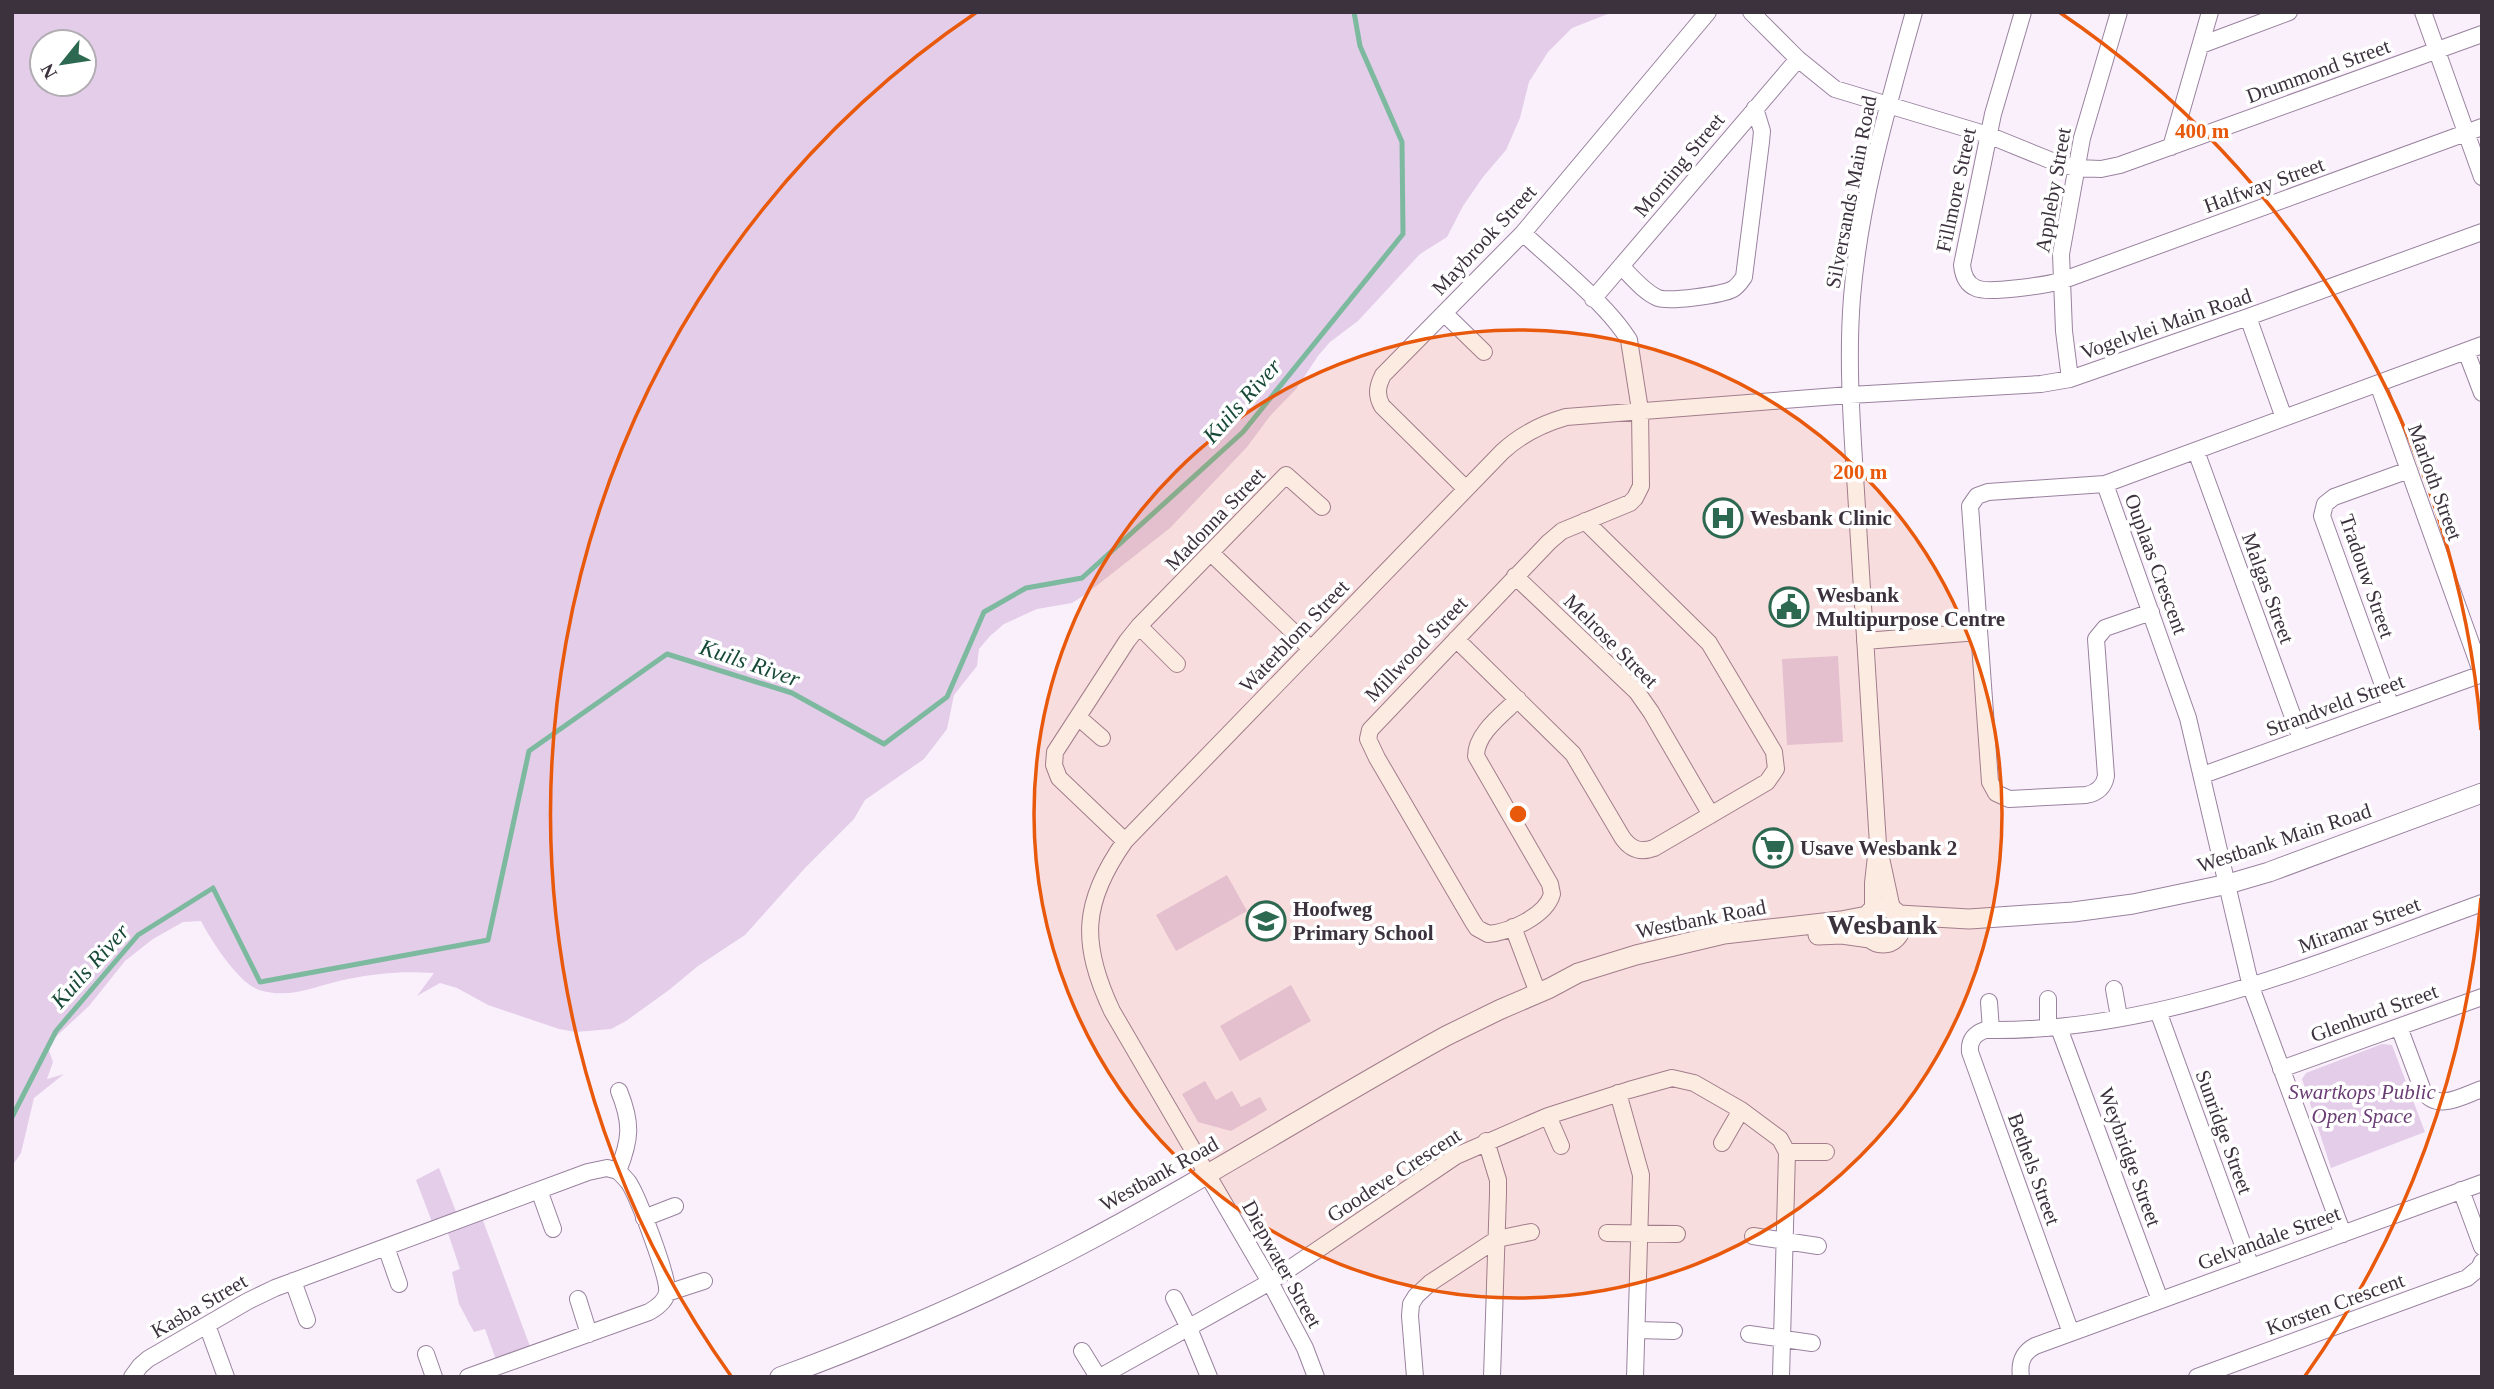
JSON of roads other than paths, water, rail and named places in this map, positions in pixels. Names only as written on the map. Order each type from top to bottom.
[{"type":"street","name":"Maybrook Street","points":[[1466,489],[1389,414],[1378,399],[1377,389],[1383,375],[1523,233],[1708,12]]},
{"type":"street","name":"Drummond Street","points":[[1751,12],[1798,60],[1835,89],[1988,135],[2036,156],[2076,168],[2101,169],[2120,166],[2482,34]]},
{"type":"street","name":"Silversands Main Road","points":[[1886,917],[1873,883],[1878,844],[1850,395],[1852,299],[1858,246],[1888,106],[1914,12]]},
{"type":"street","name":"Fillmore Street","points":[[2023,12],[1988,135],[1962,265],[1965,279],[1981,290],[2043,286],[2061,281]]},
{"type":"street","name":"Appleby Street","points":[[2070,379],[2061,254],[2082,138],[2119,12]]},
{"type":"street","points":[[2171,147],[2210,12]]},
{"type":"street","points":[[2201,45],[2289,12]]},
{"type":"street","points":[[2423,12],[2482,177]]},
{"type":"street","name":"Morning Street","points":[[1593,299],[1798,60]]},
{"type":"street","points":[[1621,266],[1650,294],[1665,299],[1679,300],[1724,292],[1740,283],[1744,276],[1762,131],[1755,108]]},
{"type":"street","name":"Halfway Street","points":[[2061,281],[2482,127]]},
{"type":"street","name":"Vogelvlei Main Road","points":[[1850,395],[2041,384],[2070,379],[2482,232]]},
{"type":"street","name":"Millwood Street","points":[[1513,927],[1493,933],[1477,928],[1368,739],[1377,720],[1515,576],[1562,531],[1630,503],[1639,492],[1640,410],[1629,340],[1593,299],[1523,233]]},
{"type":"street","points":[[1444,313],[1484,352]]},
{"type":"street","points":[[2248,317],[2284,418]]},
{"type":"street","points":[[2474,348],[2482,393]]},
{"type":"street","name":"Ouplaas Crescent","points":[[2343,1234],[2251,987],[2189,718],[2105,484],[2474,348]]},
{"type":"street","name":"Marloth Street","points":[[2378,384],[2482,674]]},
{"type":"street","name":"Waterblom Street","points":[[1208,1173],[1111,1011],[1094,965],[1090,942],[1094,898],[1108,865],[1125,841],[1513,442],[1546,423],[1566,417],[1850,395]]},
{"type":"street","name":"Malgas Street","points":[[2196,451],[2301,740]]},
{"type":"street","name":"Tradouw Street","points":[[2391,707],[2322,516],[2325,504],[2334,497],[2409,470]]},
{"type":"street","name":"Madonna Street","points":[[1125,841],[1059,778],[1054,769],[1055,752],[1139,626],[1286,475],[1322,508]]},
{"type":"street","points":[[2105,484],[1988,492],[1972,501],[1968,512],[1990,782],[1993,790],[2000,796],[2009,799],[2092,794],[2102,786],[2106,776],[2096,639],[2105,628],[2151,612]]},
{"type":"street","points":[[1456,639],[1573,754],[1622,837],[1633,848],[1654,848],[1771,779],[1776,769],[1774,752],[1709,643],[1585,521]]},
{"type":"street","points":[[1210,553],[1311,649]]},
{"type":"street","name":"Melrose Street","points":[[1515,576],[1637,692],[1711,815]]},
{"type":"street","points":[[1139,626],[1177,664]]},
{"type":"street","points":[[1865,641],[1978,632]]},
{"type":"street","name":"Strandveld Street","points":[[2203,775],[2482,674]]},
{"type":"street","points":[[1518,699],[1482,736],[1476,750],[1479,763],[1552,889],[1552,897],[1546,908],[1513,927],[1544,991]]},
{"type":"street","points":[[1078,717],[1102,738]]},
{"type":"street","name":"Westbank Main Road","points":[[1886,917],[1969,919],[2073,912],[2133,904],[2228,884],[2269,872],[2482,793]]},
{"type":"street","name":"Miramar Street","points":[[2251,987],[2482,903]]},
{"type":"street","points":[[1870,938],[1865,925],[1886,917]]},
{"type":"street","name":"Westbank Road","points":[[780,1377],[873,1342],[962,1304],[1068,1251],[1387,1068],[1471,1023],[1578,973],[1636,955],[1724,934],[1886,917],[1888,943],[1842,934],[1797,936],[1728,946],[1582,984],[1544,991]]},
{"type":"street","points":[[1989,1002],[1991,1030],[2054,1028],[2158,1011],[2251,987]]},
{"type":"street","points":[[2114,989],[2119,1017]]},
{"type":"street","name":"Glenhurd Street","points":[[2281,1069],[2482,997]]},
{"type":"street","points":[[2048,999],[2054,1028]]},
{"type":"street","name":"Sunridge Street","points":[[2158,1011],[2251,1267]]},
{"type":"street","points":[[2399,1027],[2428,1098],[2444,1102],[2482,1089]]},
{"type":"street","name":"Weybridge Street","points":[[2054,1028],[2161,1300]]},
{"type":"street","name":"Bethels Street","points":[[1991,1030],[1975,1035],[1969,1046],[1970,1052],[2071,1333]]},
{"type":"street","name":"Goodeve Crescent","points":[[1099,1377],[1270,1282],[1447,1161],[1486,1141],[1548,1116],[1618,1093],[1672,1078],[1694,1083],[1741,1110],[1780,1139],[1787,1152]]},
{"type":"street","points":[[619,1091],[628,1114],[629,1142],[618,1171],[628,1181],[644,1218],[667,1293]]},
{"type":"street","points":[[1618,1093],[1641,1175],[1635,1377]]},
{"type":"street","points":[[1722,1143],[1741,1110]]},
{"type":"street","points":[[1548,1116],[1561,1146]]},
{"type":"street","points":[[1486,1141],[1498,1180],[1492,1377]]},
{"type":"street","points":[[1781,1377],[1787,1152],[1826,1152]]},
{"type":"street","name":"Kasba Street","points":[[132,1377],[148,1359],[248,1301],[293,1281],[598,1169],[618,1171]]},
{"type":"street","name":"Diepwater Street","points":[[1208,1173],[1305,1348],[1316,1377]]},
{"type":"street","name":"Gelvandale Street","points":[[2071,1333],[2482,1182]]},
{"type":"street","points":[[539,1189],[553,1229]]},
{"type":"street","points":[[2461,1190],[2482,1247]]},
{"type":"street","points":[[644,1218],[675,1206]]},
{"type":"street","points":[[1415,1377],[1410,1316],[1411,1304],[1416,1296],[1430,1283],[1497,1239],[1531,1232]]},
{"type":"street","points":[[1607,1233],[1677,1234]]},
{"type":"street","points":[[1753,1236],[1818,1246]]},
{"type":"street","points":[[386,1247],[399,1284]]},
{"type":"street","name":"Korsten Crescent","points":[[2197,1377],[2467,1278],[2479,1269],[2482,1262]]},
{"type":"street","points":[[293,1281],[307,1320]]},
{"type":"street","points":[[468,1377],[506,1371],[589,1334],[653,1310],[667,1293],[704,1281]]},
{"type":"street","points":[[1174,1298],[1209,1377]]},
{"type":"street","points":[[578,1299],[589,1334]]},
{"type":"street","points":[[206,1325],[226,1377]]},
{"type":"street","points":[[1637,1330],[1674,1331]]},
{"type":"street","points":[[2021,1377],[2020,1365],[2027,1351],[2071,1333]]},
{"type":"street","points":[[1749,1334],[1812,1343]]},
{"type":"street","points":[[1082,1351],[1099,1377]]},
{"type":"street","points":[[426,1354],[433,1377]]},
{"type":"waterway","name":"Kuils River","points":[[12,1117],[56,1031],[138,935],[213,888],[260,982],[488,940],[529,751],[667,654],[792,693],[884,744],[947,697],[984,612],[1026,588],[1082,578],[1243,432],[1403,234],[1402,142],[1360,46],[1354,12]]},
{"type":"place","name":"Wesbank Clinic","points":[[1723,518]]},
{"type":"place","name":"Wesbank Multipurpose Centre","points":[[1789,607]]},
{"type":"place","name":"Usave Wesbank 2","points":[[1773,848]]},
{"type":"place","name":"Hoofweg Primary School","points":[[1266,921]]},
{"type":"district","name":"Wesbank","points":[[1882,924]]},
{"type":"park label","name":"Swartkops Public Open Space","points":[[2362,1104]]}]
